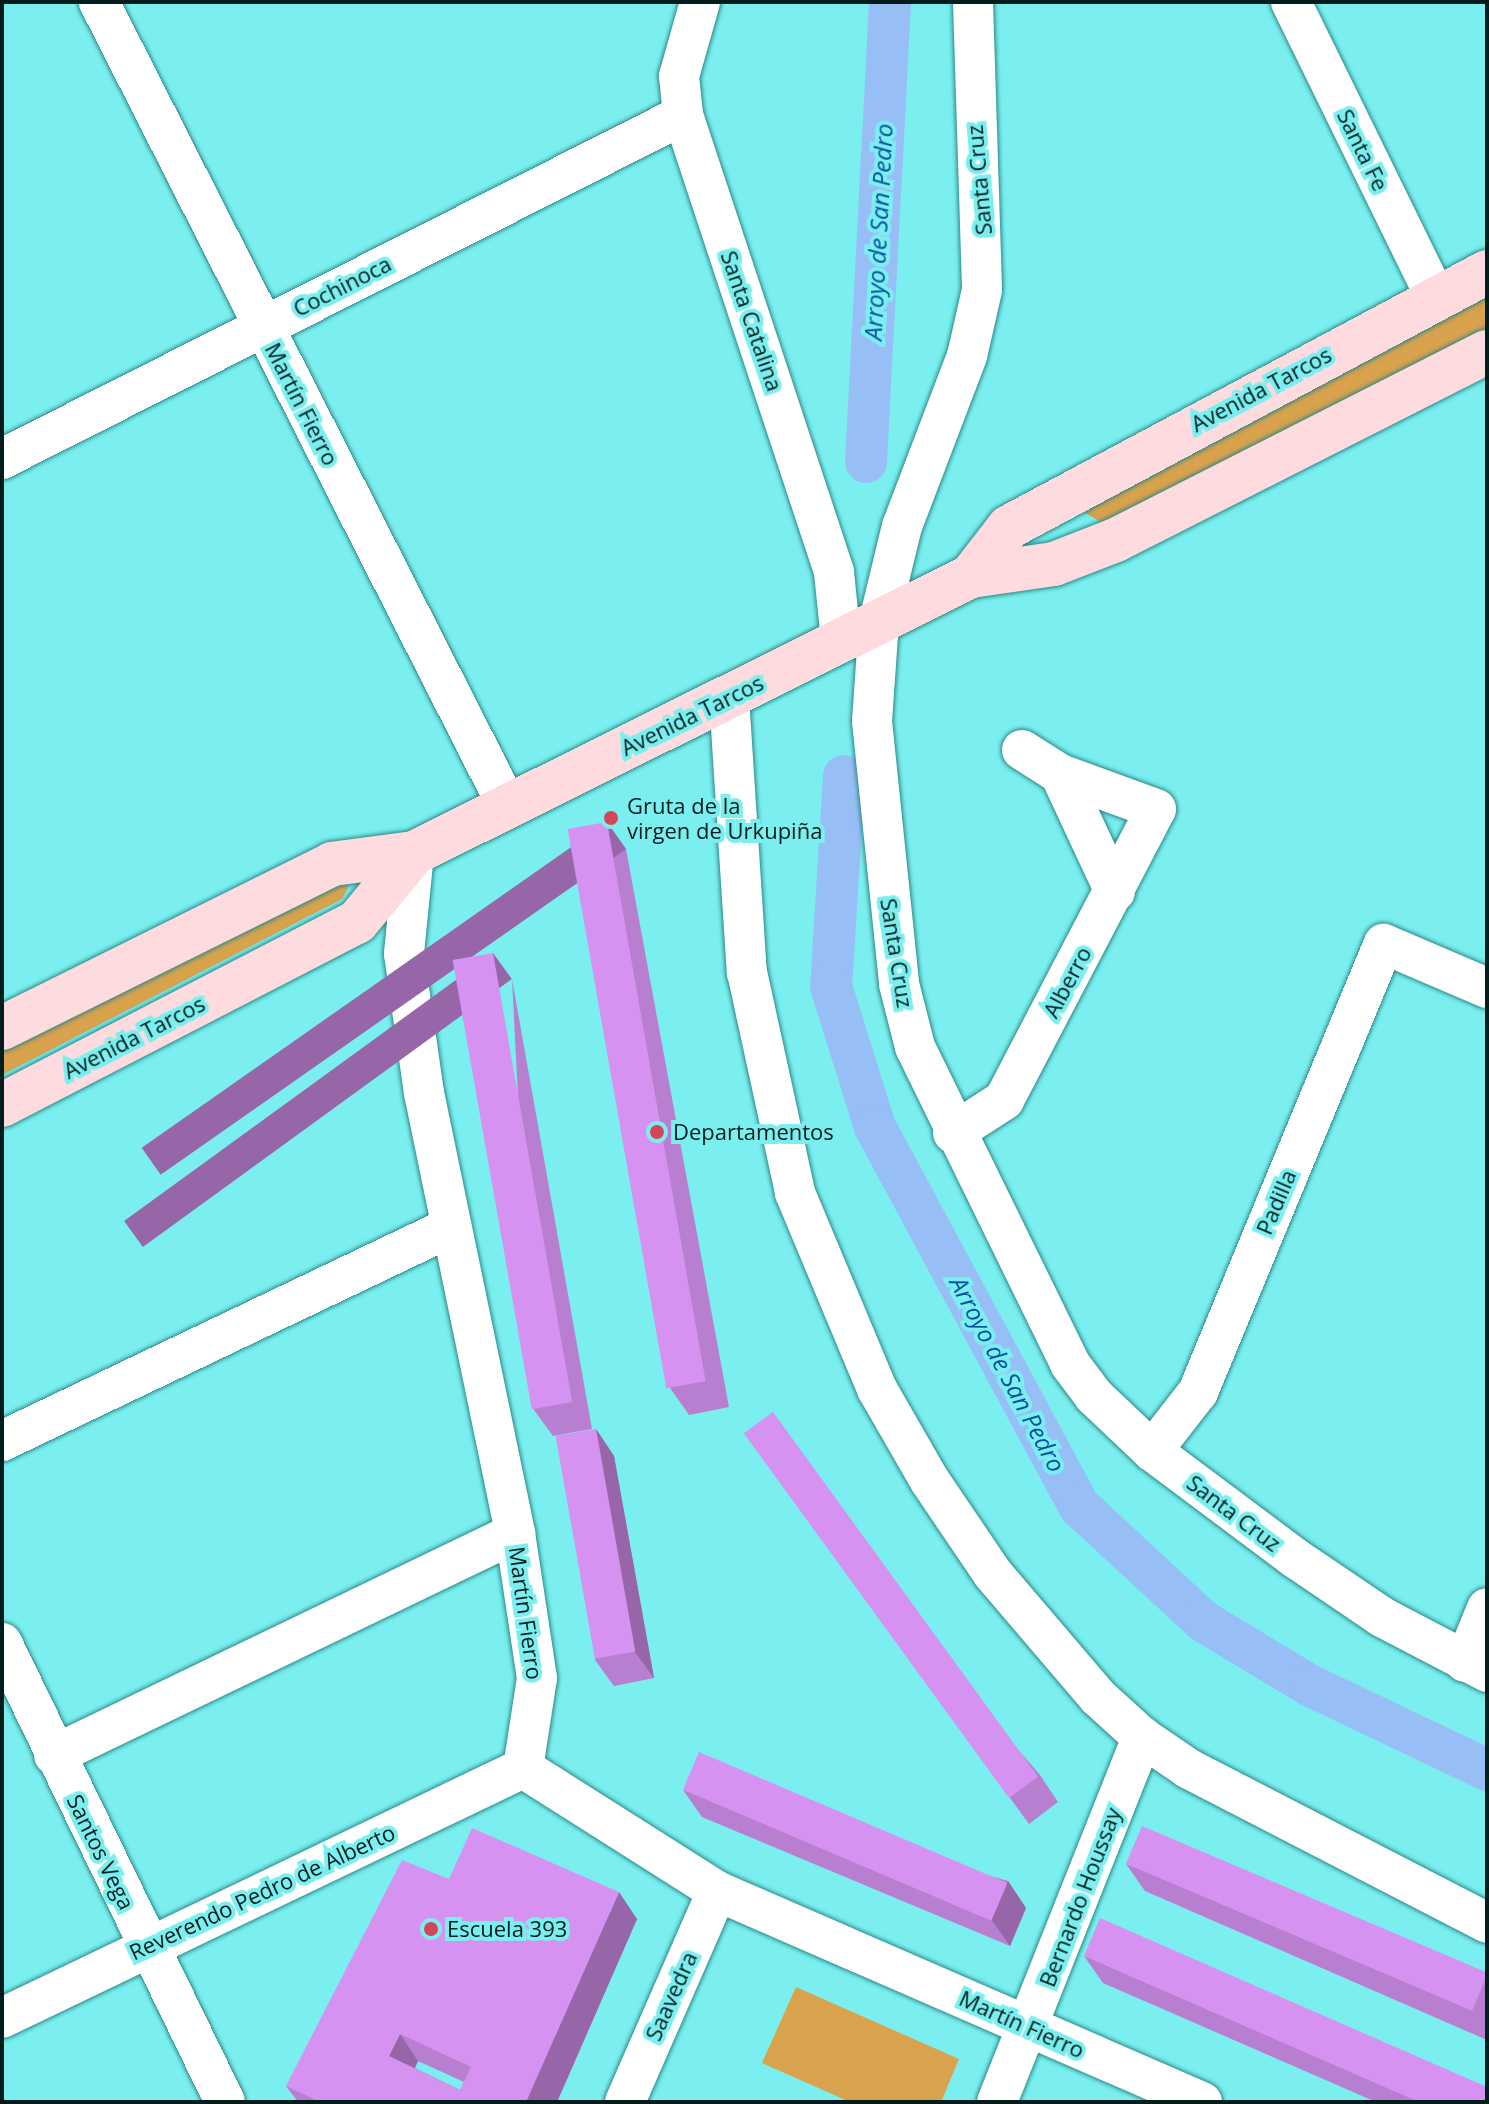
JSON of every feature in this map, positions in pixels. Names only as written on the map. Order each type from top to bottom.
[{"type":"street","name":"Martín Fierro","points":[[99,2],[507,805]]},
{"type":"street","name":"Santa Catalina","points":[[700,2],[679,76],[683,115],[834,572],[841,641]]},
{"type":"street","name":"Santa Cruz","points":[[973,2],[982,290],[967,356],[920,465],[879,621],[874,777],[899,984],[915,1047],[953,1133],[1070,1364],[1152,1451],[1320,1575],[1476,1667]]},
{"type":"street","name":"Santa Fe","points":[[1291,2],[1436,298]]},
{"type":"street","name":"Cochinoca","points":[[2,459],[683,115]]},
{"type":"street","name":"Avenida Tarcos","points":[[971,576],[1009,527],[1487,272]]},
{"type":"street","name":"Avenida Tarcos","points":[[2,1028],[332,864],[414,853],[971,576],[1054,564],[1116,540],[1487,352]]},
{"type":"street","points":[[729,697],[747,972],[795,1193],[829,1288],[877,1389],[993,1574],[1098,1697],[1142,1737],[1189,1769],[1487,1923]]},
{"type":"street","points":[[1022,750],[1060,774],[1115,892]]},
{"type":"street","name":"Alberro","points":[[953,1133],[1004,1100],[1156,809],[1060,774]]},
{"type":"street","name":"Martín Fierro","points":[[414,853],[404,954],[449,1228],[515,1533],[537,1678],[523,1768],[717,1891],[1202,2102]]},
{"type":"street","name":"Avenida Tarcos","points":[[2,1105],[357,922],[414,853]]},
{"type":"street","name":"Padilla","points":[[1152,1451],[1198,1392],[1384,944],[1487,988]]},
{"type":"street","points":[[2,1441],[449,1228]]},
{"type":"street","points":[[54,1755],[515,1533]]},
{"type":"street","points":[[1476,1667],[1487,1608]]},
{"type":"street","name":"Santos Vega","points":[[2,1643],[225,2102]]},
{"type":"street","name":"Bernardo Houssay","points":[[997,2102],[1142,1737]]},
{"type":"street","name":"Reverendo Pedro de Alberto","points":[[2,2018],[147,1945],[523,1768]]},
{"type":"street","name":"Saavedra","points":[[625,2102],[717,1891]]},
{"type":"shaded area","points":[[1487,293],[1487,336],[1110,527],[1085,513],[1093,491]]},
{"type":"shaded area","points":[[338,881],[349,886],[342,899],[2,1075],[2,1051]]},
{"type":"shaded area","points":[[796,1987],[959,2059],[941,2102],[850,2102],[762,2063]]},
{"type":"building","points":[[607,822],[706,1381],[666,1388],[568,829]]},
{"type":"building","points":[[493,953],[572,1402],[532,1409],[453,960]]},
{"type":"building","points":[[773,1412],[1038,1777],[1009,1798],[744,1433]]},
{"type":"building","points":[[596,1429],[635,1652],[595,1659],[556,1436]]},
{"type":"building","points":[[699,1752],[1007,1883],[991,1921],[683,1790]]},
{"type":"building","points":[[1142,1826],[1487,1972],[1472,2011],[1126,1864]]},
{"type":"building","points":[[472,1828],[619,1892],[526,2102],[320,2102],[286,2086],[402,1860],[449,1879]],"holes":[[[400,2034],[471,2067],[460,2090],[389,2056]]]},
{"type":"building","points":[[1100,1918],[1487,2087],[1487,2102],[1419,2102],[1084,1956]]},
{"type":"waterway","name":"Arroyo de San Pedro","points":[[866,462],[890,2]]},
{"type":"waterway","name":"Arroyo de San Pedro","points":[[844,776],[831,986],[875,1127],[1080,1507],[1203,1621],[1309,1685],[1487,1770]]},
{"type":"place","name":"Gruta de la virgen de Urkupiña","points":[[611,818]]},
{"type":"place","name":"Departamentos","points":[[657,1132]]},
{"type":"place","name":"Escuela 393","points":[[431,1929]]}]
